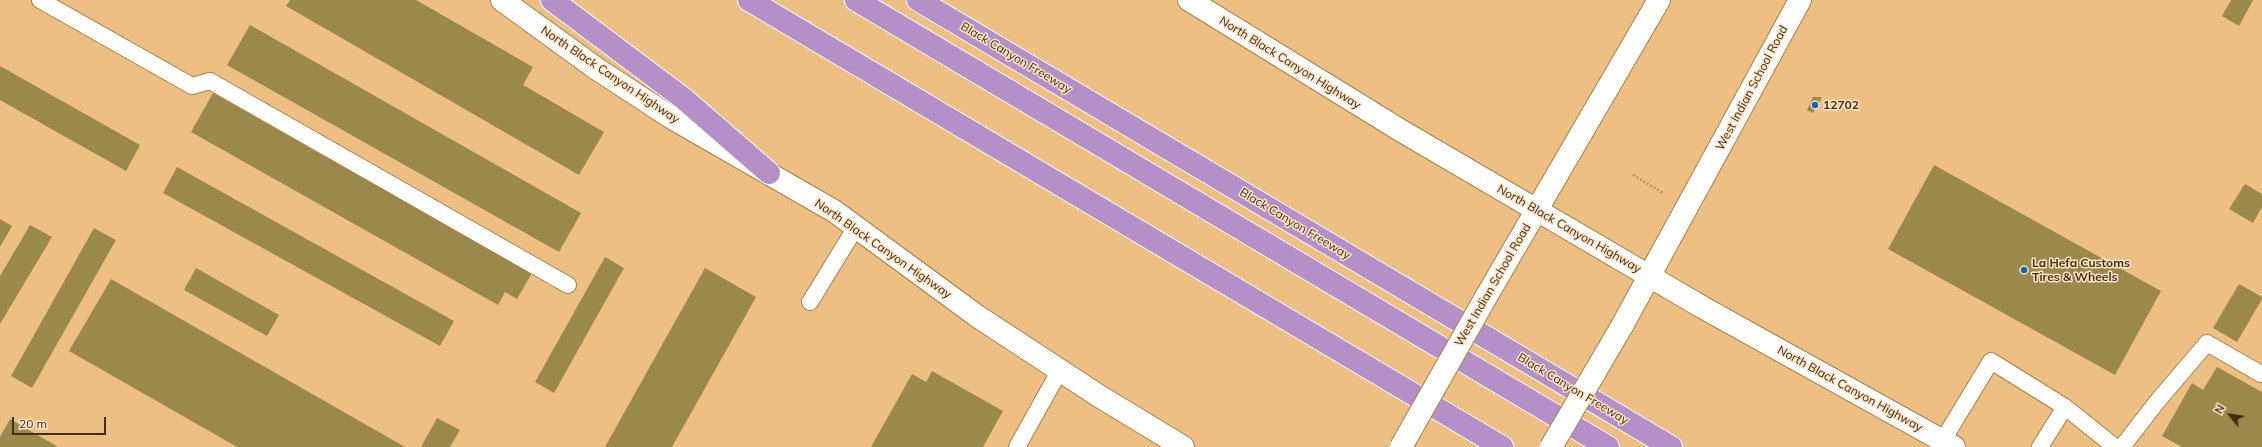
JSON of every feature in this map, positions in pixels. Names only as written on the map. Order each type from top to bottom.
[{"type":"highway","points":[[552,0],[684,99],[769,173]]},
{"type":"highway","points":[[749,0],[1502,447]]},
{"type":"highway","points":[[856,0],[1608,447]]},
{"type":"highway","name":"Black Canyon Freeway","points":[[918,0],[1671,447]]},
{"type":"main road","name":"North Black Canyon Highway","points":[[502,0],[597,69],[672,118],[834,211],[977,316],[1183,447]]},
{"type":"main road","name":"North Black Canyon Highway","points":[[1189,0],[1400,130],[1650,276],[1948,443]]},
{"type":"main road","name":"West Indian School Road","points":[[1401,447],[1536,209],[1659,0]]},
{"type":"main road","name":"West Indian School Road","points":[[1551,447],[1650,276],[1800,0]]},
{"type":"lane","points":[[40,0],[192,86],[210,81],[568,285]]},
{"type":"lane","points":[[810,302],[856,227]]},
{"type":"lane","points":[[2122,447],[2156,403],[2208,343],[2262,374]]},
{"type":"lane","points":[[1948,443],[1992,361],[2065,407],[2115,447]]},
{"type":"lane","points":[[1017,447],[1060,370]]},
{"type":"lane","points":[[2040,447],[2065,407]]},
{"type":"path","points":[[1633,175],[1668,197]]},
{"type":"building","points":[[290,0],[416,0],[533,67],[523,85],[604,132],[579,175],[286,6]]},
{"type":"building","points":[[2231,0],[2253,0],[2239,26],[2222,16]]},
{"type":"building","points":[[250,25],[581,213],[559,252],[227,65]]},
{"type":"building","points":[[0,66],[140,145],[126,171],[0,100]]},
{"type":"building","points":[[213,93],[532,273],[517,299],[505,292],[498,305],[191,132]]},
{"type":"building","points":[[1813,97],[1822,97],[1813,113],[1807,110]]},
{"type":"building","name":"La Hefa Customs Tires & Wheels","points":[[1934,165],[2161,291],[2115,375],[1888,249]]},
{"type":"building","points":[[177,167],[454,321],[440,346],[163,193]]},
{"type":"building","points":[[2245,184],[2262,194],[2262,207],[2253,223],[2229,209]]},
{"type":"building","points":[[0,219],[12,226],[0,247]]},
{"type":"building","points":[[30,225],[52,237],[0,324],[0,276]]},
{"type":"building","points":[[94,228],[116,240],[32,388],[11,376]]},
{"type":"building","points":[[605,257],[624,268],[554,393],[535,382]]},
{"type":"building","points":[[196,268],[279,315],[267,336],[184,290]]},
{"type":"building","points":[[705,268],[756,297],[672,447],[605,447]]},
{"type":"building","points":[[111,279],[405,447],[237,447],[69,351]]},
{"type":"building","points":[[2239,284],[2262,297],[2262,299],[2237,342],[2213,328]]},
{"type":"building","points":[[2217,367],[2262,392],[2262,447],[2182,447],[2162,436],[2192,383],[2203,390]]},
{"type":"building","points":[[932,371],[1003,411],[983,447],[871,447],[912,374],[926,382]]},
{"type":"building","points":[[437,418],[460,430],[450,447],[421,447]]},
{"type":"building","points":[[10,419],[58,447],[0,447],[0,437]]},
{"type":"place","name":"12702","points":[[1815,105]]},
{"type":"place","name":"La Hefa Customs Tires & Wheels","points":[[2024,270]]}]
